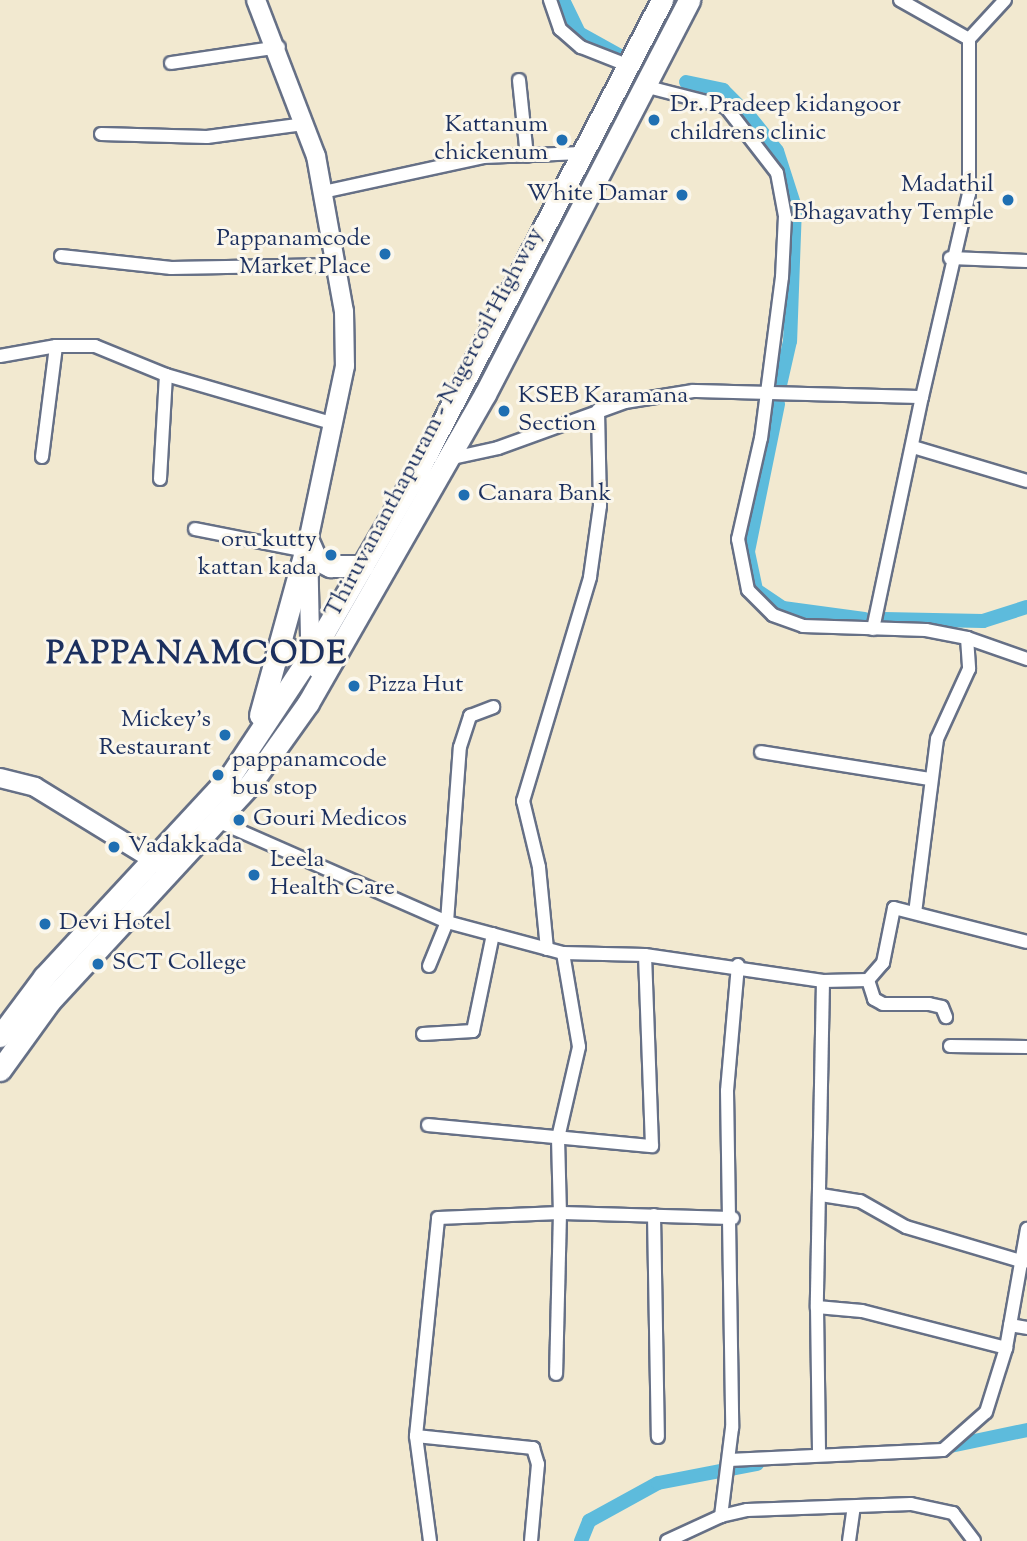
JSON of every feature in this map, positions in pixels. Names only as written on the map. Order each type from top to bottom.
[{"type":"main road","points":[[247,751],[283,643],[335,424],[345,366],[336,265],[323,192],[305,124],[279,47],[256,0]]},
{"type":"main road","name":"Thiruvananthapuram - Nagercoil Highway","points":[[0,1070],[50,1001],[162,864],[247,751],[311,653],[363,566],[662,0]]},
{"type":"main road","name":"Thiruvananthapuram - Nagercoil Highway","points":[[0,1035],[44,977],[162,864],[217,821],[328,670],[448,459],[689,0]]},
{"type":"main road","points":[[307,546],[316,559],[330,566],[363,566]]},
{"type":"main road","points":[[307,546],[311,653]]},
{"type":"main road","points":[[283,643],[311,653],[328,670]]},
{"type":"main road","points":[[0,778],[35,787],[162,864]]},
{"type":"street","points":[[550,0],[560,29],[581,47],[627,65]]},
{"type":"street","points":[[900,0],[969,39]]},
{"type":"street","points":[[873,629],[913,447],[950,258],[969,194],[969,39],[1005,0]]},
{"type":"street","points":[[172,63],[279,47]]},
{"type":"street","points":[[520,80],[527,156]]},
{"type":"street","points":[[644,86],[726,107],[777,173],[785,216],[769,393],[738,539],[748,590],[773,615],[803,626],[873,629],[967,638],[1027,659]]},
{"type":"street","points":[[101,134],[207,137],[305,124]]},
{"type":"street","points":[[323,192],[483,158],[582,153]]},
{"type":"street","points":[[61,256],[171,268],[336,265]]},
{"type":"street","points":[[950,258],[1027,261]]},
{"type":"street","points":[[0,356],[56,346],[96,346],[166,375],[335,424]]},
{"type":"street","points":[[42,457],[56,346]]},
{"type":"street","points":[[160,479],[166,375]]},
{"type":"street","points":[[448,459],[498,449],[598,410],[692,391],[922,397]]},
{"type":"street","points":[[547,949],[539,867],[523,801],[590,577],[600,506],[598,410]]},
{"type":"street","points":[[913,447],[1027,481]]},
{"type":"street","points":[[195,529],[307,546]]},
{"type":"street","points":[[915,912],[937,738],[969,669],[967,638]]},
{"type":"street","points":[[429,966],[447,922],[460,747],[470,716],[493,707]]},
{"type":"street","points":[[761,752],[930,779]]},
{"type":"street","points":[[217,821],[447,922],[563,953],[645,955],[738,965],[823,981],[868,980],[883,963],[894,908],[1027,942]]},
{"type":"street","points":[[423,1034],[473,1031],[493,934]]},
{"type":"street","points":[[555,1374],[560,1213],[558,1138],[579,1047],[563,953]]},
{"type":"street","points":[[428,1125],[652,1146],[645,955]]},
{"type":"street","points":[[721,1516],[729,1460],[733,1218],[727,1091],[738,965]]},
{"type":"street","points":[[868,980],[874,999],[883,1004],[929,1004],[942,1007],[946,1017]]},
{"type":"street","points":[[818,1452],[817,1307],[823,981]]},
{"type":"street","points":[[950,1046],[1027,1047]]},
{"type":"street","points":[[821,1195],[860,1201],[906,1227],[1024,1262]]},
{"type":"street","points":[[430,1541],[416,1436],[438,1218],[560,1213],[733,1218]]},
{"type":"street","points":[[654,1214],[659,1437]]},
{"type":"street","points":[[729,1460],[818,1452],[888,1457],[943,1450],[986,1412],[1006,1348],[1024,1262],[1027,1230]]},
{"type":"street","points":[[817,1307],[862,1311],[1006,1348]]},
{"type":"street","points":[[1010,1325],[1027,1328]]},
{"type":"street","points":[[416,1436],[533,1448],[538,1464],[531,1541]]},
{"type":"street","points":[[849,1541],[853,1507]]},
{"type":"street","points":[[667,1541],[721,1516],[853,1507],[932,1507],[953,1513],[974,1541]]},
{"type":"waterway","points":[[563,0],[579,33],[624,58]]},
{"type":"waterway","points":[[686,82],[723,90],[750,117],[777,151],[795,207],[790,341],[780,385]]},
{"type":"waterway","points":[[778,404],[748,552],[756,590],[783,608],[864,619]]},
{"type":"waterway","points":[[884,619],[983,621],[1027,607]]},
{"type":"waterway","points":[[941,1448],[1027,1430]]},
{"type":"waterway","points":[[581,1541],[589,1521],[658,1483],[757,1464]]},
{"type":"place","name":"Dr. Pradeep kidangoor childrens clinic","points":[[654,120]]},
{"type":"place","name":"Kattanum chickenum","points":[[562,140]]},
{"type":"place","name":"White Damar","points":[[682,195]]},
{"type":"place","name":"Madathil Bhagavathy Temple","points":[[1008,200]]},
{"type":"place","name":"Pappanamcode Market Place","points":[[385,254]]},
{"type":"place","name":"KSEB Karamana Section","points":[[504,411]]},
{"type":"place","name":"Canara Bank","points":[[464,495]]},
{"type":"place","name":"oru kutty kattan kada","points":[[331,555]]},
{"type":"place","name":"Pizza Hut","points":[[354,686]]},
{"type":"place","name":"Mickey's Restaurant","points":[[225,735]]},
{"type":"place","name":"pappanamcode bus stop","points":[[218,775]]},
{"type":"place","name":"Gouri Medicos","points":[[239,820]]},
{"type":"place","name":"Vadakkada","points":[[114,847]]},
{"type":"place","name":"Leela Health Care","points":[[254,875]]},
{"type":"place","name":"Devi Hotel","points":[[45,924]]},
{"type":"place","name":"SCT College","points":[[98,964]]},
{"type":"district","name":"PAPPANAMCODE","points":[[197,655]]}]
